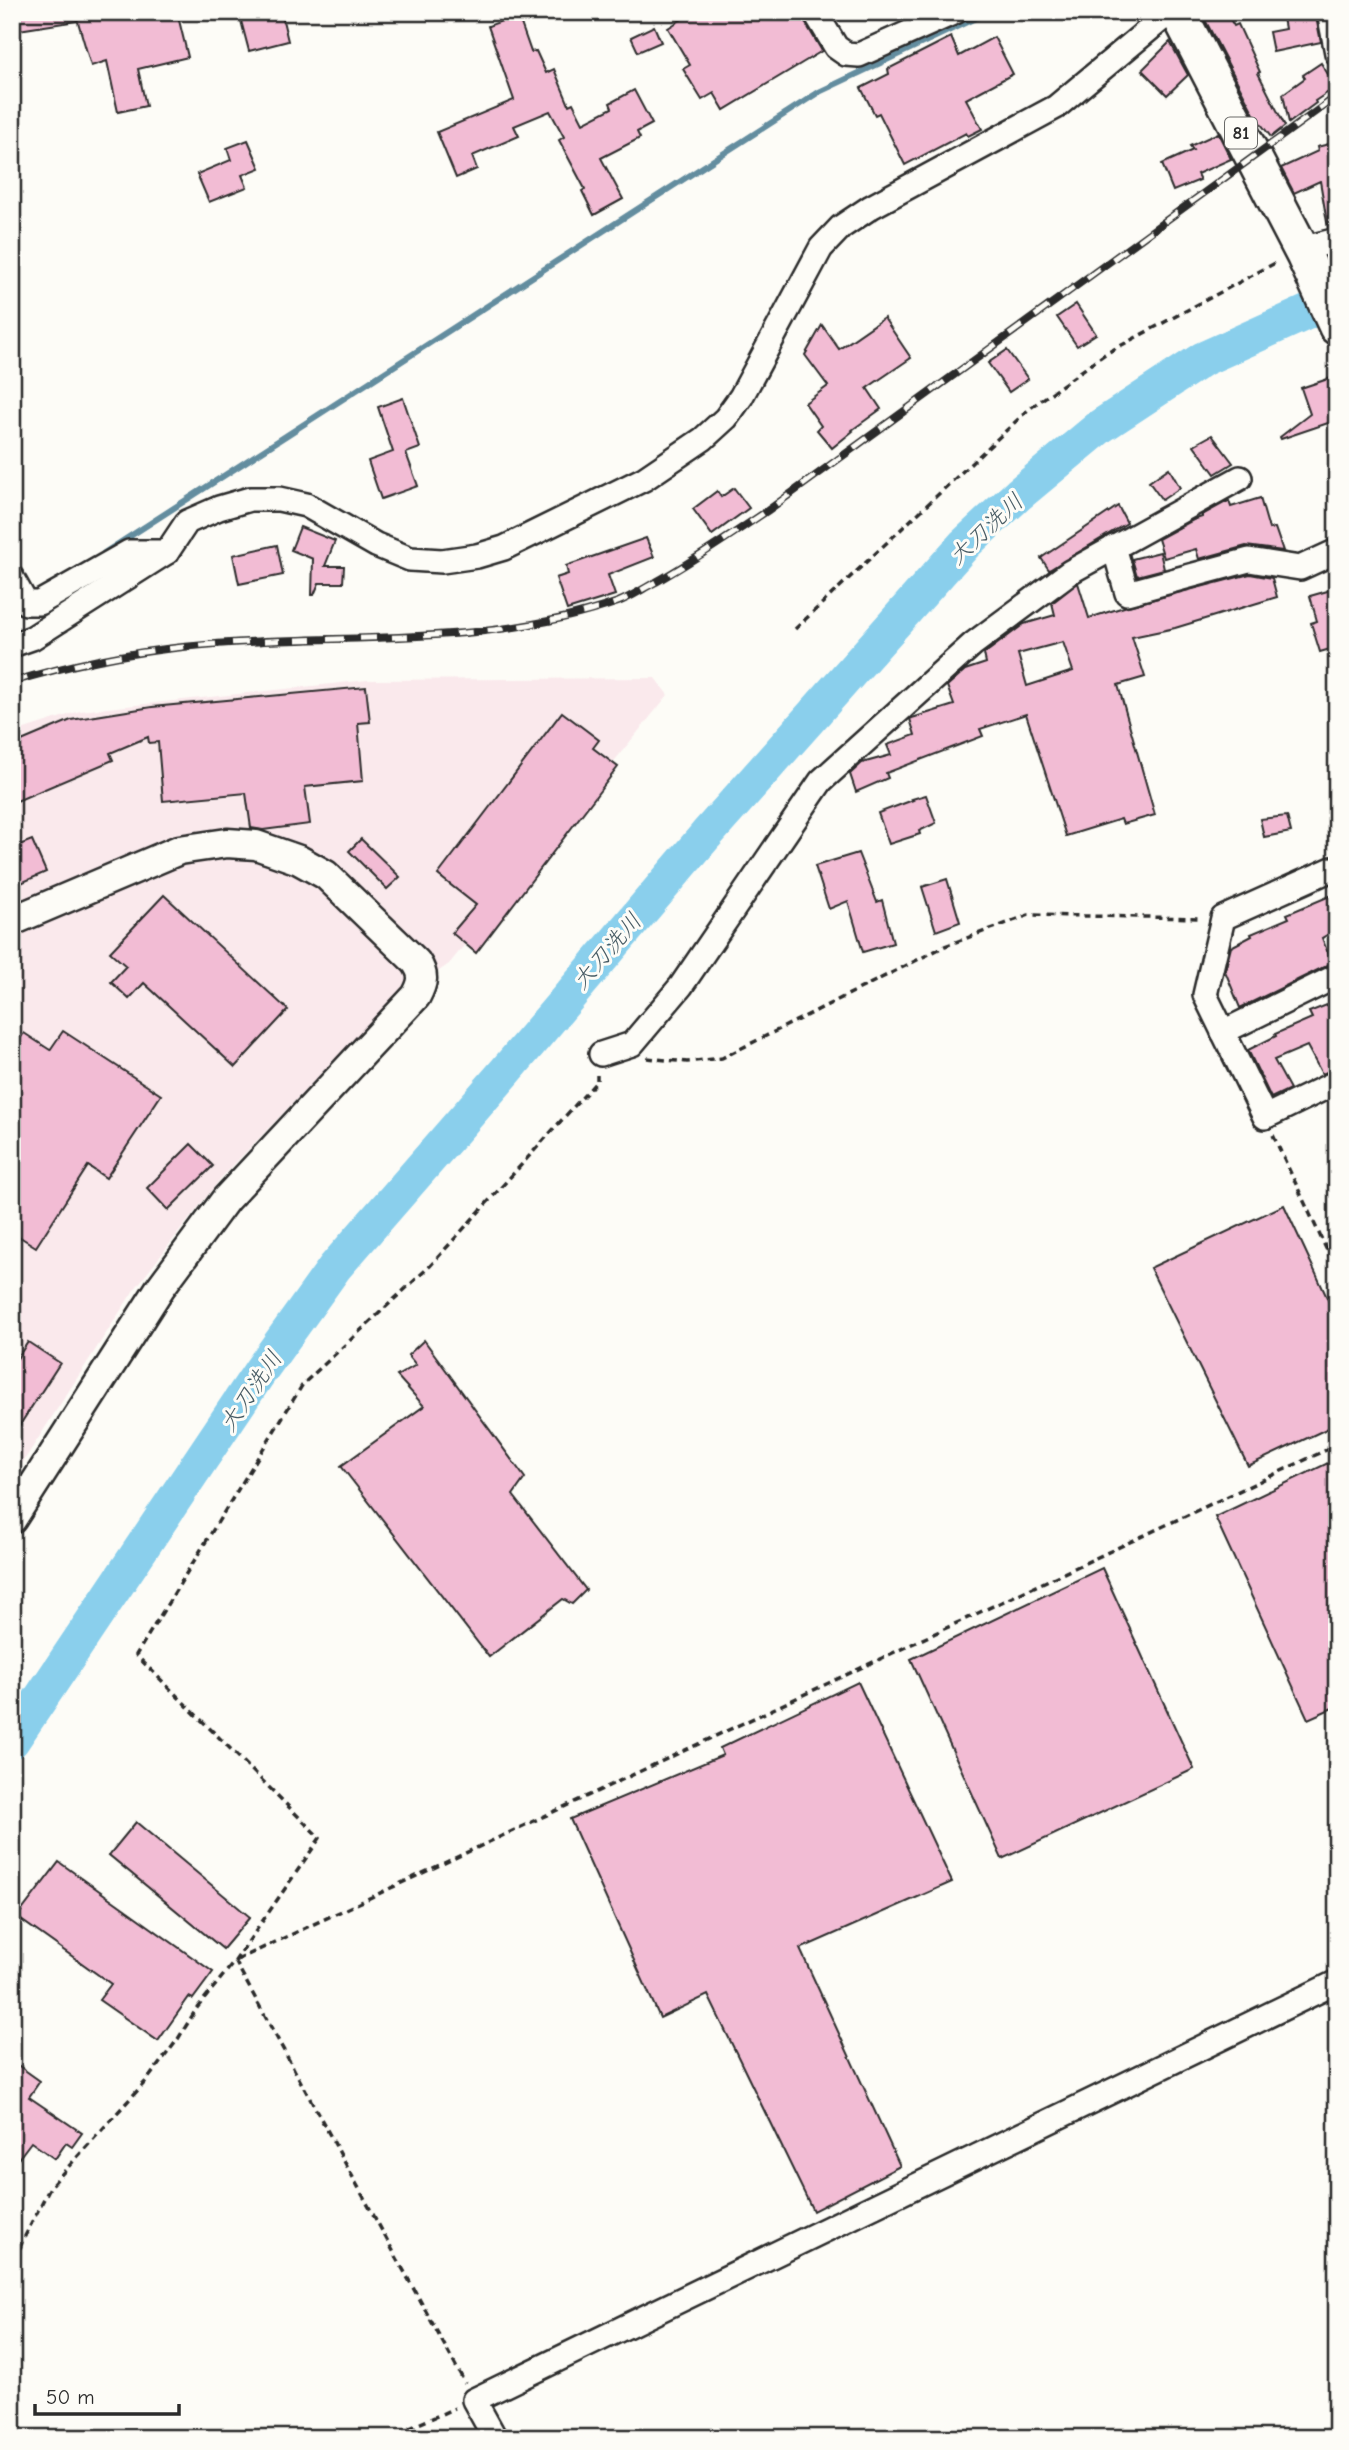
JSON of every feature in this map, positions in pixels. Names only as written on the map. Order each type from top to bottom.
[{"type":"main road","name":"81","points":[[1178,12],[1302,252],[1337,327]]},
{"type":"street","points":[[815,12],[836,47],[846,54],[859,55],[955,12]]},
{"type":"street","points":[[12,645],[32,638],[167,552],[187,522],[219,508],[250,499],[279,499],[306,505],[376,545],[410,559],[442,561],[477,556],[504,548],[644,479],[704,439],[726,418],[741,397],[821,247],[841,227],[871,207],[1056,107],[1170,12]]},
{"type":"street","points":[[1329,12],[1337,53]]},
{"type":"street","points":[[1302,252],[1337,240]]},
{"type":"street","points":[[601,1054],[632,1044],[681,986],[821,781],[973,644],[1070,572],[1240,478]]},
{"type":"street","points":[[1114,547],[1127,593],[1249,560],[1300,568],[1337,551]]},
{"type":"street","points":[[12,578],[26,603],[39,603],[129,552],[167,552]]},
{"type":"street","points":[[12,921],[179,850],[227,843],[256,845],[299,860],[326,875],[416,962],[423,972],[422,985],[416,996],[226,1199],[160,1288],[12,1519]]},
{"type":"street","points":[[1337,869],[1223,918],[1205,995],[1265,1117],[1337,1082]]},
{"type":"street","points":[[1223,1032],[1337,976]]},
{"type":"street","points":[[495,2438],[474,2400],[1337,1982]]},
{"type":"path","points":[[795,629],[1029,409],[1105,354],[1302,252]]},
{"type":"path","points":[[12,2271],[23,2240],[50,2187],[147,2080],[197,2008],[235,1961],[320,1838],[136,1655],[303,1384],[430,1266],[597,1080],[601,1054],[687,1062],[722,1058],[944,946],[1029,915],[1223,918]]},
{"type":"path","points":[[1265,1117],[1337,1272]]},
{"type":"path","points":[[235,1961],[1337,1445]]},
{"type":"path","points":[[235,1961],[474,2400],[387,2438]]},
{"type":"shaded area","points":[[655,678],[668,695],[449,964],[380,1012],[221,1178],[134,1290],[12,1479],[12,733],[80,711],[368,680]]},
{"type":"building","points":[[12,12],[177,12],[188,57],[138,69],[146,106],[118,112],[107,61],[91,66],[76,15],[77,21],[12,31]]},
{"type":"building","points":[[259,12],[281,12],[288,41],[249,51],[240,17]]},
{"type":"building","points":[[693,12],[799,12],[822,51],[724,110],[714,93],[702,100],[683,69],[690,65],[668,28]]},
{"type":"building","points":[[1201,12],[1226,12],[1234,26],[1238,24],[1260,72],[1258,73],[1285,126],[1271,137],[1255,116]]},
{"type":"building","points":[[1282,12],[1315,12],[1321,42],[1273,52],[1269,32],[1285,29]]},
{"type":"building","points":[[518,15],[531,52],[536,51],[546,73],[554,69],[569,105],[573,103],[583,123],[612,108],[610,103],[634,90],[652,124],[637,132],[640,138],[601,158],[623,199],[594,215],[582,191],[585,189],[559,140],[564,137],[550,111],[514,126],[519,136],[472,156],[477,169],[456,178],[437,132],[514,100],[488,26]]},
{"type":"building","points":[[654,26],[661,42],[638,52],[631,37]]},
{"type":"building","points":[[951,37],[959,56],[994,37],[1013,74],[966,99],[982,129],[968,136],[966,133],[905,165],[879,113],[875,115],[861,88],[889,74],[888,69]]},
{"type":"building","points":[[1170,42],[1188,75],[1167,95],[1142,70]]},
{"type":"building","points":[[1321,63],[1336,87],[1289,123],[1283,94]]},
{"type":"building","points":[[1218,133],[1231,159],[1197,174],[1200,180],[1173,191],[1162,164],[1193,150],[1190,146]]},
{"type":"building","points":[[248,140],[260,168],[242,175],[247,187],[209,202],[197,174],[231,160],[227,148]]},
{"type":"building","points":[[1337,142],[1337,226],[1328,228],[1320,181],[1294,193],[1281,168],[1318,151],[1317,147]]},
{"type":"building","points":[[1076,304],[1096,334],[1077,346],[1057,317]]},
{"type":"building","points":[[884,318],[911,358],[867,388],[881,409],[832,448],[817,430],[821,426],[805,403],[828,386],[805,355],[822,325],[839,349]]},
{"type":"building","points":[[1007,350],[1028,379],[1009,392],[988,363]]},
{"type":"building","points":[[1337,376],[1337,420],[1281,439],[1280,437],[1310,414],[1301,388]]},
{"type":"building","points":[[403,398],[420,448],[406,453],[418,486],[381,499],[368,461],[393,452],[378,407]]},
{"type":"building","points":[[1212,435],[1233,463],[1215,474],[1194,445]]},
{"type":"building","points":[[1169,468],[1180,488],[1162,500],[1149,482]]},
{"type":"building","points":[[734,488],[749,508],[712,535],[693,509],[717,491],[721,497]]},
{"type":"building","points":[[1260,498],[1269,529],[1275,528],[1283,551],[1246,546],[1199,559],[1196,549],[1164,558],[1158,539],[1224,503],[1229,501],[1231,507]]},
{"type":"building","points":[[1118,506],[1127,523],[1049,570],[1041,558]]},
{"type":"building","points":[[300,527],[335,541],[325,566],[344,566],[343,583],[319,583],[312,595],[313,559],[291,550]]},
{"type":"building","points":[[646,538],[654,557],[608,575],[615,595],[567,610],[556,578],[568,574],[566,566]]},
{"type":"building","points":[[277,545],[283,575],[239,584],[233,555]]},
{"type":"building","points":[[1160,552],[1164,569],[1137,576],[1132,559]]},
{"type":"building","points":[[1250,574],[1272,578],[1277,597],[1175,628],[1132,637],[1145,677],[1118,685],[1155,815],[1123,824],[1121,819],[1066,836],[1026,714],[980,729],[983,736],[886,773],[888,778],[856,792],[850,774],[862,763],[891,755],[887,745],[915,735],[910,719],[954,705],[947,686],[965,670],[986,663],[984,654],[1024,624],[1055,615],[1052,603],[1078,583],[1089,618]],"holes":[[[1063,642],[1073,671],[1027,686],[1018,654]]]},
{"type":"building","points":[[1331,590],[1337,611],[1337,647],[1320,652],[1311,623],[1317,621],[1310,596]]},
{"type":"building","points":[[366,687],[370,722],[358,723],[363,781],[305,787],[310,824],[263,830],[251,828],[246,793],[163,801],[158,742],[149,743],[148,737],[110,753],[113,760],[12,803],[12,745],[71,720],[152,707]]},
{"type":"building","points":[[562,712],[599,740],[593,748],[618,767],[476,953],[452,933],[476,905],[438,875]]},
{"type":"building","points":[[926,795],[936,823],[919,831],[920,834],[889,844],[878,813]]},
{"type":"building","points":[[1287,816],[1291,832],[1264,837],[1260,819]]},
{"type":"building","points":[[361,839],[400,877],[387,889],[349,851]]},
{"type":"building","points":[[32,840],[46,872],[12,887],[12,848]]},
{"type":"building","points":[[858,853],[877,902],[882,900],[893,943],[863,952],[848,901],[829,909],[815,866]]},
{"type":"building","points":[[947,879],[960,922],[936,931],[922,887]]},
{"type":"building","points":[[1337,893],[1337,929],[1322,938],[1332,963],[1240,1008],[1225,971],[1231,947],[1252,936],[1251,934],[1289,918],[1287,914]]},
{"type":"building","points":[[164,895],[288,1010],[235,1067],[144,983],[129,999],[111,982],[126,966],[110,952]]},
{"type":"building","points":[[1337,1001],[1337,1068],[1322,1074],[1307,1046],[1274,1060],[1290,1089],[1271,1098],[1248,1050],[1276,1036],[1275,1034],[1312,1018],[1309,1012]]},
{"type":"building","points":[[63,1031],[161,1095],[106,1178],[88,1166],[36,1247],[12,1232],[12,1050],[24,1033],[50,1050]]},
{"type":"building","points":[[191,1144],[213,1166],[168,1210],[147,1188]]},
{"type":"building","points":[[1284,1205],[1337,1319],[1337,1424],[1248,1466],[1150,1268]]},
{"type":"building","points":[[424,1340],[525,1478],[513,1495],[586,1590],[572,1604],[563,1599],[489,1657],[341,1466],[424,1406],[397,1376],[416,1365],[408,1355]]},
{"type":"building","points":[[28,1342],[60,1363],[12,1437],[12,1366]]},
{"type":"building","points":[[1328,1463],[1337,1481],[1337,1706],[1308,1719],[1215,1517]]},
{"type":"building","points":[[1102,1568],[1194,1769],[1002,1859],[911,1659]]},
{"type":"building","points":[[858,1682],[952,1882],[800,1949],[900,2166],[813,2211],[708,1995],[660,2018],[570,1819],[723,1755],[720,1748]]},
{"type":"building","points":[[136,1822],[250,1917],[223,1949],[109,1855]]},
{"type":"building","points":[[59,1862],[213,1972],[193,1999],[189,1997],[158,2041],[99,2000],[111,1984],[17,1917]]},
{"type":"building","points":[[12,2061],[40,2081],[29,2097],[82,2133],[72,2147],[66,2143],[55,2159],[31,2142],[12,2167]]},
{"type":"waterway","points":[[104,553],[819,92],[988,12]]},
{"type":"waterway","name":"大刀洗川","points":[[12,1741],[261,1370],[335,1267],[706,835],[965,544],[1019,494],[1101,426],[1203,359],[1337,299]]},
{"type":"railway","points":[[12,682],[97,660],[183,647],[238,642],[458,634],[512,627],[565,617],[623,600],[685,565],[767,511],[1337,96]]}]
